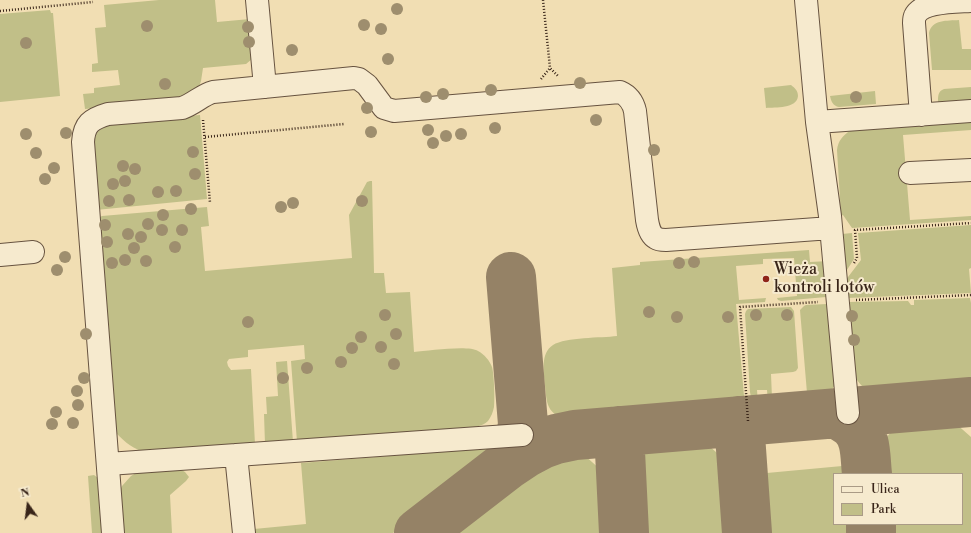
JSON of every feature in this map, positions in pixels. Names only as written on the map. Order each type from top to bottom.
[{"type":"lane","points":[[257,0],[265,87]]},
{"type":"lane","points":[[806,0],[817,122],[831,228],[848,412]]},
{"type":"lane","points":[[921,115],[914,23],[915,16],[924,7],[971,0]]},
{"type":"lane","points":[[113,533],[83,142],[85,130],[88,124],[99,116],[182,108],[190,106],[205,95],[213,92],[354,78],[359,79],[367,85],[384,108],[394,111],[620,92],[625,94],[632,102],[634,107],[647,220],[650,230],[656,239],[666,240],[831,228]]},
{"type":"lane","points":[[817,122],[971,111]]},
{"type":"lane","points":[[910,173],[971,170]]},
{"type":"lane","points":[[0,255],[33,252]]},
{"type":"lane","points":[[108,464],[522,435]]},
{"type":"lane","points":[[236,455],[244,533]]},
{"type":"path","points":[[543,0],[550,68]]},
{"type":"path","points":[[0,11],[93,2]]},
{"type":"path","points":[[202,97],[210,203]]},
{"type":"path","points":[[205,136],[344,124]]},
{"type":"path","points":[[836,288],[857,258],[855,230],[971,222]]},
{"type":"green space","points":[[159,0],[215,0],[217,22],[250,19],[252,59],[246,64],[203,68],[199,87],[175,101],[85,109],[83,94],[94,93],[94,88],[120,85],[118,70],[92,72],[92,64],[98,63],[95,28],[106,27],[104,5]]},
{"type":"green space","points":[[50,10],[51,13],[53,13],[60,96],[0,102],[0,14]]},
{"type":"green space","points":[[959,20],[962,49],[971,49],[971,70],[932,70],[929,33],[931,28],[937,23]]},
{"type":"green space","points":[[791,85],[798,94],[797,100],[794,103],[785,106],[766,108],[764,88]]},
{"type":"green space","points":[[971,87],[971,103],[940,104],[938,102],[939,94],[944,89]]},
{"type":"green space","points":[[875,91],[876,104],[839,107],[835,106],[830,96]]},
{"type":"green space","points":[[200,115],[207,199],[96,210],[93,140],[102,127],[116,122]]},
{"type":"green space","points":[[971,120],[971,130],[903,135],[910,220],[971,216],[971,220],[852,228],[843,215],[841,216],[837,150],[840,141],[847,133],[850,131]]},
{"type":"green space","points":[[372,181],[374,273],[384,273],[386,293],[410,292],[414,352],[466,348],[478,351],[488,360],[493,370],[494,407],[488,421],[480,426],[471,427],[297,442],[291,361],[305,359],[304,345],[248,350],[248,357],[229,359],[227,362],[231,370],[251,369],[255,444],[147,453],[138,450],[123,440],[116,433],[96,219],[102,216],[207,207],[209,226],[201,227],[205,271],[352,258],[349,215],[367,182]]},
{"type":"green space","points":[[971,225],[971,268],[969,269],[971,293],[847,298],[845,281],[861,260],[858,233]]},
{"type":"green space","points":[[852,233],[854,259],[845,273],[842,234]]},
{"type":"green space","points":[[809,250],[810,262],[829,261],[829,296],[781,301],[778,300],[777,298],[797,296],[794,258],[763,259],[763,264],[736,266],[739,300],[766,298],[765,302],[736,304],[744,396],[744,399],[739,405],[566,420],[556,415],[550,409],[547,400],[544,369],[544,358],[549,349],[553,345],[566,340],[617,336],[612,268],[640,265],[640,262]]},
{"type":"green space","points":[[970,298],[971,385],[875,393],[860,384],[854,374],[848,302],[908,301],[911,305],[914,305],[914,300]]},
{"type":"green space","points":[[827,304],[838,380],[831,391],[824,398],[809,399],[807,393],[800,310],[806,305]]},
{"type":"green space","points":[[791,307],[794,311],[798,368],[793,372],[771,374],[772,398],[768,403],[767,390],[757,390],[758,403],[751,397],[750,392],[746,311],[748,309]]},
{"type":"green space","points":[[287,361],[293,442],[265,444],[264,414],[267,414],[266,397],[278,396],[276,362]]},
{"type":"green space","points":[[954,422],[971,437],[971,533],[886,533],[885,525],[963,525],[963,473],[881,473],[878,448],[895,427]]},
{"type":"green space","points":[[706,443],[728,463],[732,533],[636,533],[631,469],[650,447]]},
{"type":"green space","points":[[502,447],[501,450],[393,533],[254,533],[254,529],[306,524],[301,463]]},
{"type":"green space","points":[[581,452],[603,472],[608,533],[449,533],[539,465],[566,454]]},
{"type":"green space","points":[[853,465],[853,473],[833,473],[833,525],[858,525],[858,533],[760,533],[756,474]]},
{"type":"green space","points":[[178,468],[185,472],[189,477],[170,495],[172,533],[119,533],[118,495],[122,486],[131,476],[141,470]]},
{"type":"green space","points":[[94,475],[98,478],[103,533],[92,533],[88,476]]},
{"type":"taxiway","points":[[507,465],[518,446],[523,424],[511,277]]},
{"type":"taxiway","points":[[419,533],[507,465],[525,453],[542,444],[556,439],[575,435],[971,402]]},
{"type":"taxiway","points":[[837,413],[853,424],[861,435],[867,473]]},
{"type":"taxiway","points":[[739,421],[747,533]]},
{"type":"taxiway","points":[[619,431],[624,533]]},
{"type":"taxiway","points":[[871,525],[871,533]]},
{"type":"place","name":"Wieża kontroli lotów","points":[[766,279]]}]
